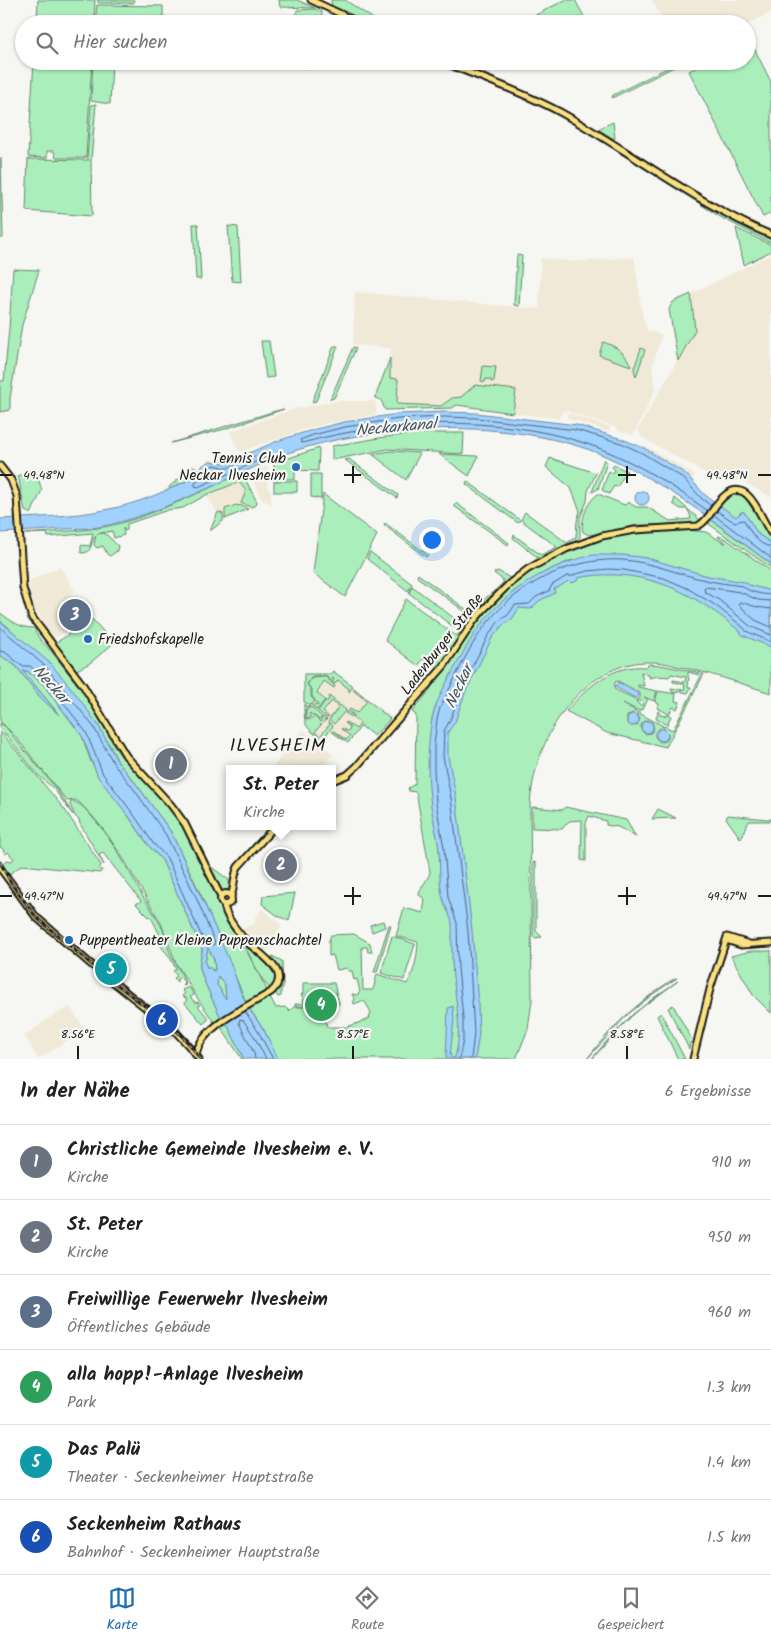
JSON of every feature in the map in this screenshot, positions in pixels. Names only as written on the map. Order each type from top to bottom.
[{"type":"main road","points":[[311,0],[343,15]]},
{"type":"main road","points":[[464,70],[559,111],[700,199],[730,216],[771,235]]},
{"type":"main road","points":[[0,466],[14,488],[19,504],[24,594],[31,616],[43,638],[88,694],[126,756],[185,824],[216,890],[231,901],[226,904]]},
{"type":"main road","name":"Ladenburger Straße","points":[[336,779],[347,775],[357,766],[448,661],[483,610],[510,583],[528,570],[566,549],[602,536],[635,530],[694,527],[703,522],[717,504],[731,492],[743,492],[753,501],[771,533]]},
{"type":"main road","points":[[226,904],[220,901],[233,886],[234,875],[238,867],[271,830]]},
{"type":"main road","points":[[0,868],[36,918],[153,1013],[194,1050]]},
{"type":"main road","points":[[194,1050],[214,1027],[268,994],[278,982],[276,968],[246,941],[226,913],[226,904]]},
{"type":"main road","points":[[726,938],[734,944]]},
{"type":"main road","points":[[726,938],[749,944]]},
{"type":"main road","points":[[693,1059],[703,1014],[726,938]]},
{"type":"main road","points":[[722,951],[734,944],[771,943]]},
{"type":"main road","points":[[194,1050],[205,1036]]},
{"type":"shaded area","points":[[652,0],[771,0],[771,13],[756,20],[756,15],[660,15]]},
{"type":"shaded area","points":[[771,254],[771,497],[742,481],[720,479],[707,474],[641,437],[638,429],[695,330],[691,294]]},
{"type":"shaded area","points":[[634,257],[643,318],[647,330],[662,335],[652,366],[655,391],[633,435],[563,410],[559,419],[457,405],[452,408],[385,410],[381,400],[375,398],[390,358],[391,348],[353,345],[355,292],[539,309],[541,258],[574,262]]},
{"type":"shaded area","points":[[337,401],[375,401],[377,414],[306,429],[239,452],[230,432],[294,409]]},
{"type":"shaded area","points":[[568,413],[610,427],[609,432],[567,418]]},
{"type":"shaded area","points":[[644,445],[695,475],[692,480],[686,474],[642,448]]},
{"type":"shaded area","points":[[268,466],[267,487],[271,492],[271,505],[267,501],[264,502],[250,474]]},
{"type":"shaded area","points":[[239,482],[256,505],[223,521],[206,495]]},
{"type":"shaded area","points":[[60,567],[75,591],[70,596],[89,618],[53,639],[35,609],[29,583],[30,580]]},
{"type":"shaded area","points":[[333,671],[392,718],[374,736],[362,726],[348,743],[330,730],[322,740],[306,726],[304,715],[304,674],[330,674]]},
{"type":"shaded area","points":[[303,730],[333,754],[325,765],[274,765]]},
{"type":"shaded area","points":[[262,909],[282,925],[278,931],[275,945],[265,952],[241,929],[254,924],[255,918]]},
{"type":"shaded area","points":[[70,1007],[85,1030],[38,1059],[25,1036],[52,1016]]},
{"type":"green space","points":[[38,0],[95,0],[94,15],[37,15]]},
{"type":"green space","points":[[97,0],[134,0],[134,3],[99,3]]},
{"type":"green space","points":[[279,0],[297,0],[315,8],[280,7]]},
{"type":"green space","points":[[331,0],[345,0],[368,15],[348,15],[332,7]]},
{"type":"green space","points":[[565,0],[575,0],[583,15],[536,15]]},
{"type":"green space","points":[[97,5],[163,6],[163,15],[96,15]]},
{"type":"green space","points":[[316,9],[322,12],[322,15],[297,15],[297,10]]},
{"type":"green space","points":[[756,52],[771,82],[771,213],[763,217],[689,71],[756,70]]},
{"type":"green space","points":[[33,70],[91,70],[86,157],[56,158],[54,151],[47,151],[47,158],[28,157]]},
{"type":"green space","points":[[93,70],[112,70],[110,104],[91,101]]},
{"type":"green space","points":[[455,70],[527,98],[556,112],[585,130],[533,102]]},
{"type":"green space","points":[[663,70],[668,70],[612,98],[613,95]]},
{"type":"green space","points":[[96,104],[91,160],[92,216],[26,211],[28,159],[89,160],[87,158],[91,105]]},
{"type":"green space","points":[[613,122],[615,138],[614,139],[598,129]]},
{"type":"green space","points":[[589,131],[713,209],[771,237],[771,243],[722,218],[621,154]]},
{"type":"green space","points":[[1,158],[3,238],[0,238]]},
{"type":"green space","points":[[193,224],[198,224],[201,279],[196,279]]},
{"type":"green space","points":[[228,226],[238,227],[241,282],[232,281]]},
{"type":"green space","points":[[736,228],[771,245],[771,251],[744,265]]},
{"type":"green space","points":[[517,255],[522,256],[519,306],[514,305]]},
{"type":"green space","points":[[13,269],[39,270],[22,325],[10,398],[10,410],[0,412],[0,381],[4,381]]},
{"type":"green space","points":[[691,294],[695,330],[678,361],[669,309],[673,302]]},
{"type":"green space","points":[[261,341],[269,341],[274,377],[266,378]]},
{"type":"green space","points":[[603,342],[620,351],[631,366],[599,355]]},
{"type":"green space","points":[[334,346],[338,346],[316,401],[312,402]]},
{"type":"green space","points":[[353,347],[356,348],[334,398],[330,399]]},
{"type":"green space","points":[[641,348],[645,350],[636,377],[634,369]]},
{"type":"green space","points":[[390,358],[390,378],[398,379],[397,404],[441,406],[452,398],[461,397],[475,385],[516,390],[513,413],[457,405],[452,408],[385,410],[381,400],[375,398]]},
{"type":"green space","points":[[483,366],[496,367],[494,381],[491,382],[491,380],[486,379],[485,382],[481,381]]},
{"type":"green space","points":[[284,409],[225,429],[171,443],[272,412]]},
{"type":"green space","points":[[424,433],[464,433],[463,454],[388,449],[332,460],[332,446]]},
{"type":"green space","name":"Tennis Club Neckar Ilvesheim","points":[[319,448],[318,471],[295,470],[295,479],[274,479],[274,463]]},
{"type":"green space","points":[[391,451],[420,453],[406,480],[372,454]]},
{"type":"green space","points":[[439,454],[477,456],[478,457],[469,476]]},
{"type":"green space","points":[[550,458],[596,473],[588,491],[587,501],[580,518],[580,537],[536,562],[487,602],[472,619],[441,667],[432,676],[438,667],[429,660],[427,662],[423,659],[418,666],[385,640],[406,599],[456,636],[460,632],[409,593],[412,586],[463,625],[470,615],[417,577],[418,574],[471,613],[503,583],[503,580],[494,573],[498,571],[510,578],[538,558],[513,538],[514,535],[541,555],[557,547],[521,520],[525,512],[567,543],[576,537],[580,511],[571,488],[546,467]]},
{"type":"green space","points":[[349,459],[398,495],[397,498],[345,460]]},
{"type":"green space","points":[[604,459],[607,462],[598,489],[592,492]]},
{"type":"green space","points":[[614,465],[627,471],[617,487],[614,486],[609,494],[602,490],[609,471],[613,473],[615,470],[612,467]]},
{"type":"green space","points":[[194,466],[198,469],[199,475],[170,489],[169,487]]},
{"type":"green space","points":[[242,473],[257,502],[256,505],[251,507],[241,503],[246,491],[239,482],[206,495],[183,508],[168,510],[127,524],[127,530],[125,531],[123,528],[124,535],[114,538],[112,531],[97,534],[103,533],[107,535],[118,546],[117,551],[110,556],[103,546],[97,548],[94,545],[96,535],[88,552],[81,553],[81,545],[90,546],[93,533],[48,537],[47,533],[25,534],[85,530],[121,523],[167,507]]},
{"type":"green space","points":[[311,474],[321,474],[321,499],[311,497]]},
{"type":"green space","points":[[18,475],[37,476],[42,490],[31,514],[25,511]]},
{"type":"green space","points":[[274,481],[297,481],[297,492],[274,492]]},
{"type":"green space","points":[[467,481],[520,520],[518,523],[466,484]]},
{"type":"green space","points":[[735,492],[747,495],[771,532],[771,543],[758,534],[744,512],[741,512],[736,518],[719,506],[725,501],[725,497]]},
{"type":"green space","points":[[323,494],[377,535],[345,597],[313,573]]},
{"type":"green space","points":[[598,494],[625,505],[628,502],[636,507],[647,507],[670,521],[691,519],[687,509],[681,509],[673,504],[675,498],[699,519],[699,521],[694,524],[639,525],[589,535],[583,532],[584,516],[591,501]]},
{"type":"green space","points":[[456,503],[509,543],[508,545],[454,506]]},
{"type":"green space","points":[[236,505],[248,509],[225,519],[225,509]]},
{"type":"green space","points":[[218,512],[223,514],[223,521],[210,531]]},
{"type":"green space","points":[[710,519],[771,564],[771,568],[709,524]]},
{"type":"green space","points":[[385,523],[428,555],[426,557],[384,525]]},
{"type":"green space","points":[[701,527],[695,530],[687,530],[706,532],[724,543],[726,543],[718,537],[726,539],[771,571],[771,693],[712,675],[659,662],[635,663],[617,668],[601,676],[586,687],[560,716],[541,754],[530,803],[532,1000],[528,1029],[516,1059],[278,1059],[264,1030],[249,1008],[269,995],[276,1008],[285,1007],[289,1011],[294,1007],[304,1007],[295,1006],[295,1004],[304,1004],[301,995],[303,993],[303,983],[334,983],[339,1004],[323,1007],[327,1027],[347,1027],[369,1019],[371,1012],[365,1002],[362,1001],[354,1004],[353,1002],[355,1000],[352,994],[357,995],[360,992],[357,979],[354,980],[352,971],[348,971],[347,968],[337,970],[333,955],[329,956],[329,940],[331,935],[354,934],[370,943],[372,952],[368,952],[367,947],[362,947],[363,990],[373,990],[377,974],[407,984],[412,974],[418,942],[396,936],[404,908],[423,913],[425,899],[419,895],[430,872],[416,792],[409,791],[408,788],[415,784],[416,715],[412,712],[430,690],[484,611],[511,584],[564,550],[621,532]],"holes":[[[572,560],[490,634],[442,745],[443,891],[432,718],[514,591],[547,571]]]},
{"type":"green space","points":[[370,552],[412,584],[408,591],[367,559]]},
{"type":"green space","points":[[0,613],[20,625],[34,628],[41,640],[93,706],[121,756],[168,806],[182,824],[194,846],[224,914],[241,939],[267,990],[246,1002],[201,895],[171,832],[118,762],[109,744],[72,689],[0,621]]},
{"type":"green space","points":[[92,619],[115,642],[90,663],[75,671],[54,644]]},
{"type":"green space","points":[[0,655],[16,666],[41,698],[57,712],[23,671],[27,671],[43,684],[82,736],[91,762],[149,846],[162,860],[202,946],[201,972],[221,1018],[214,1022],[198,999],[176,963],[161,923],[106,833],[79,802],[75,800],[67,801],[15,736],[0,721]]},
{"type":"green space","points":[[649,664],[660,665],[701,673],[699,675],[688,672],[688,687],[691,687],[688,693],[678,691],[677,693],[672,692],[671,688],[684,690],[685,684],[673,682],[673,680],[685,682],[686,677],[671,674],[669,677],[649,678],[650,676],[641,672],[644,686],[638,685],[638,687],[657,691],[654,701],[644,697],[648,699],[645,705],[641,701],[637,701],[640,698],[640,693],[618,681],[615,682],[614,689],[635,699],[639,705],[644,705],[642,710],[640,709],[639,711],[623,703],[636,711],[627,716],[627,723],[632,726],[637,725],[640,719],[637,712],[663,726],[655,732],[655,737],[660,742],[666,741],[668,737],[668,733],[663,728],[664,726],[673,730],[702,674],[704,674],[666,747],[607,733],[566,711],[592,686],[612,673],[622,669],[646,667]],"holes":[[[644,721],[652,722],[654,728],[651,733],[645,734],[640,726]]]},
{"type":"green space","points":[[333,671],[353,686],[349,692],[349,689],[338,680],[335,684],[332,682],[333,678],[330,681],[326,676],[312,677],[307,684],[311,690],[311,697],[315,701],[311,705],[304,702],[304,674],[330,674]]},
{"type":"green space","points":[[326,677],[335,686],[334,688],[324,681],[317,693],[325,700],[317,710],[312,706],[318,705],[312,696],[312,689],[307,685],[312,678]]},
{"type":"green space","points":[[354,688],[390,719],[374,736],[361,726],[348,743],[332,732],[334,731],[346,740],[350,736],[341,729],[346,731],[350,727],[345,723],[356,729],[360,724],[345,713],[347,711],[355,717],[349,710],[357,713],[367,701],[354,691]]},
{"type":"green space","points":[[658,691],[676,694],[675,701],[680,702],[677,709],[673,707],[669,714],[657,708],[659,704],[655,702]]},
{"type":"green space","points":[[329,696],[339,704],[337,706],[332,701],[323,712],[329,717],[327,718],[318,711],[325,701],[328,701]]},
{"type":"green space","points":[[304,704],[305,706],[310,706],[305,710],[305,719],[309,720],[315,716],[320,722],[323,717],[327,720],[315,732],[320,736],[330,724],[328,721],[333,726],[322,740],[312,732],[305,722]]},
{"type":"green space","points":[[340,705],[346,710],[334,724],[329,720]]},
{"type":"green space","points":[[311,707],[322,717],[319,720],[310,713],[311,716],[308,719],[306,718],[306,710]]},
{"type":"green space","points":[[658,711],[661,715],[665,716],[667,714],[671,716],[667,725],[656,719]]},
{"type":"green space","points":[[0,723],[6,727],[50,781],[73,815],[54,789],[38,775],[0,727]]},
{"type":"green space","points":[[0,731],[65,810],[101,865],[99,869],[102,870],[100,873],[22,865],[8,875],[3,864],[7,860],[11,861],[14,859],[8,852],[5,854],[0,847]]},
{"type":"green space","points":[[71,801],[80,805],[101,826],[121,857],[160,925],[170,952],[186,985],[183,986],[185,983],[180,977],[177,979],[177,982],[174,978],[177,976],[173,971],[176,969],[160,945],[157,936],[160,935],[151,917],[136,904],[141,901],[103,853],[99,855],[104,865],[80,821],[75,816],[70,805]]},
{"type":"green space","points":[[532,807],[563,810],[565,807],[626,820],[636,837],[618,827],[606,825],[606,821],[589,816],[586,823],[586,861],[581,860],[582,820],[569,821],[562,829],[532,828]]},
{"type":"green space","points":[[658,809],[676,818],[652,819]]},
{"type":"green space","points":[[728,815],[771,819],[771,821],[749,821],[741,839],[726,818]]},
{"type":"green space","points":[[533,862],[536,863],[536,931],[542,937],[534,938],[533,936]]},
{"type":"green space","points":[[210,866],[229,880],[229,889],[224,891],[217,885],[208,867]]},
{"type":"green space","points":[[295,893],[289,921],[278,916],[262,904],[263,896]]},
{"type":"green space","points":[[383,921],[385,927],[372,932],[370,925]]},
{"type":"green space","points":[[389,925],[391,925],[377,972],[374,972]]},
{"type":"green space","points":[[392,936],[415,944],[404,980],[381,973]]},
{"type":"green space","points":[[245,943],[265,960],[273,970],[275,982],[270,989],[262,979],[244,945]]},
{"type":"green space","points":[[208,946],[214,959],[215,970],[208,969],[205,963]]},
{"type":"green space","points":[[771,950],[771,1013],[753,995],[731,956],[751,951]]},
{"type":"green space","points":[[272,956],[282,961],[283,988],[281,988],[281,996],[278,997],[275,992],[282,978]]},
{"type":"green space","points":[[217,976],[225,985],[226,999],[217,985]]},
{"type":"green space","points":[[677,978],[627,1015],[630,1012],[660,988]]},
{"type":"green space","points":[[189,987],[194,995],[190,997],[196,1003],[198,1002],[200,1005],[198,1006],[209,1019],[203,1024],[185,1003],[187,999],[182,996],[185,993],[182,990]]},
{"type":"green space","points":[[673,1005],[691,1038],[689,1049],[668,1008]]},
{"type":"green space","points":[[661,1013],[685,1059],[678,1059],[657,1016]]},
{"type":"green space","points":[[627,1015],[587,1059],[612,1030]]},
{"type":"green space","points":[[627,1021],[592,1059],[611,1036]]},
{"type":"green space","points":[[227,1023],[244,1059],[242,1059],[220,1026]]},
{"type":"water","name":"Neckarkanal","points":[[476,413],[577,425],[644,448],[686,474],[705,495],[736,517],[744,512],[758,534],[771,543],[771,564],[677,496],[616,461],[580,447],[540,437],[454,428],[409,430],[325,442],[288,453],[192,495],[118,523],[91,528],[0,533],[0,519],[79,514],[129,504],[165,491],[199,475],[202,466],[210,461],[225,463],[280,440],[312,430],[344,422],[398,414]]},
{"type":"water","points":[[642,491],[647,493],[649,498],[647,503],[642,505],[637,503],[635,498],[637,493]]},
{"type":"water","name":"Neckar","points":[[593,555],[623,555],[647,558],[708,576],[745,582],[749,585],[771,591],[771,647],[742,635],[740,631],[719,615],[681,592],[648,580],[631,576],[613,575],[596,575],[578,578],[577,581],[571,583],[567,582],[554,589],[555,593],[539,601],[531,609],[519,608],[512,619],[503,625],[492,638],[465,693],[455,722],[448,732],[448,756],[456,796],[472,930],[479,1034],[475,1059],[454,1059],[457,1050],[458,1030],[452,970],[452,927],[440,881],[439,850],[429,784],[429,740],[434,710],[475,632],[502,601],[535,577],[553,568]]},
{"type":"water","name":"Neckar","points":[[0,621],[50,663],[97,723],[118,762],[171,832],[210,916],[241,993],[264,1030],[278,1059],[244,1059],[227,1024],[224,1024],[206,985],[200,967],[202,946],[162,860],[149,846],[98,777],[82,736],[43,684],[27,671],[23,671],[59,715],[41,698],[16,666],[0,655]],"holes":[[[208,948],[214,959],[215,970],[213,971],[209,966],[208,969],[205,963]],[[218,976],[225,985],[226,999],[217,985]]]},
{"type":"water","points":[[618,682],[639,694],[637,699],[615,687]]},
{"type":"water","points":[[635,714],[638,715],[638,725],[631,726],[628,725],[627,718],[628,715]]},
{"type":"water","points":[[649,721],[652,722],[652,732],[645,733],[642,732],[641,725],[642,722]]},
{"type":"water","points":[[664,729],[667,730],[667,740],[660,741],[657,740],[656,733],[657,730]]},
{"type":"water","points":[[453,1006],[454,1020],[450,1055],[453,1059],[446,1059],[448,1008]]},
{"type":"railway","points":[[0,862],[11,883],[36,917],[98,970],[177,1031],[200,1059]]},
{"type":"place","name":"Tennis Club Neckar Ilvesheim","points":[[296,467]]},
{"type":"place","name":"Freiwillige Feuerwehr Ilvesheim","points":[[75,615]]},
{"type":"place","name":"Friedshofskapelle","points":[[88,639]]},
{"type":"place","name":"Christliche Gemeinde Ilvesheim e. V.","points":[[171,764]]},
{"type":"place","name":"St. Peter","points":[[281,865]]},
{"type":"place","name":"Puppentheater Kleine Puppenschachtel","points":[[69,940]]},
{"type":"place","name":"Das Palü","points":[[111,969]]},
{"type":"place","name":"alla hopp!-Anlage Ilvesheim","points":[[321,1005]]},
{"type":"place","name":"Seckenheim Rathaus","points":[[162,1020]]},
{"type":"district","name":"ILVESHEIM","points":[[278,745]]}]
